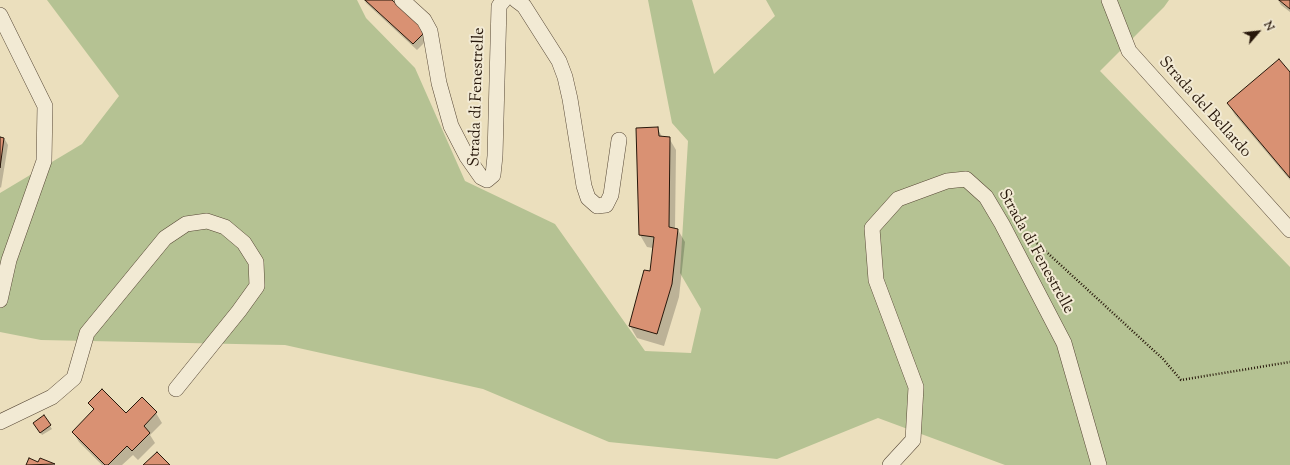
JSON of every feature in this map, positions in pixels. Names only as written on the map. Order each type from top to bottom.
[{"type":"street","name":"Strada di Fenestrelle","points":[[402,0],[424,20],[430,31],[439,83],[451,126],[466,157],[480,177],[487,180],[493,175],[495,156],[499,6],[504,0]]},
{"type":"street","points":[[516,0],[524,6],[559,61],[565,77],[570,100],[584,186],[588,198],[597,206],[606,205],[611,196],[619,140]]},
{"type":"street","name":"Strada del Bellardo","points":[[1109,0],[1129,52],[1290,230]]},
{"type":"street","points":[[0,15],[45,106],[44,161],[9,260],[0,300]]},
{"type":"street","name":"Strada di Fenestrelle","points":[[890,465],[913,440],[916,387],[876,280],[872,228],[898,199],[947,182],[966,179],[986,197],[1002,224],[1064,343],[1098,465]]},
{"type":"street","points":[[0,422],[52,397],[74,378],[87,333],[165,238],[186,224],[207,221],[225,227],[244,243],[256,262],[257,286],[239,312],[176,390]]},
{"type":"path","points":[[1027,235],[1163,359],[1181,380],[1290,362]]},
{"type":"green space","points":[[47,0],[357,0],[366,18],[415,68],[465,181],[555,224],[645,351],[691,353],[701,309],[680,273],[688,141],[672,123],[648,0],[692,0],[714,74],[775,16],[766,0],[1169,0],[1164,7],[1100,71],[1290,267],[1290,465],[1005,465],[878,418],[777,459],[609,442],[483,389],[285,345],[41,340],[0,332],[0,193],[82,144],[119,96]]},
{"type":"building","points":[[365,0],[392,0],[419,24],[423,34],[413,44]]},
{"type":"building","points":[[1279,0],[1290,0],[1290,9]]},
{"type":"building","points":[[1279,59],[1290,72],[1290,178],[1227,103]]},
{"type":"building","points":[[658,127],[659,136],[670,137],[669,227],[678,229],[672,284],[657,334],[629,326],[644,270],[650,271],[654,237],[639,235],[636,128]]},
{"type":"building","points":[[0,137],[4,138],[0,168]]},
{"type":"building","points":[[102,389],[126,413],[142,397],[157,412],[144,426],[150,433],[132,451],[127,446],[108,465],[105,465],[72,432],[94,409],[88,403]]},
{"type":"building","points":[[44,415],[51,425],[40,433],[33,423]]},
{"type":"building","points":[[157,452],[170,465],[143,465]]},
{"type":"building","points":[[29,458],[38,462],[40,458],[55,464],[26,465]]}]
